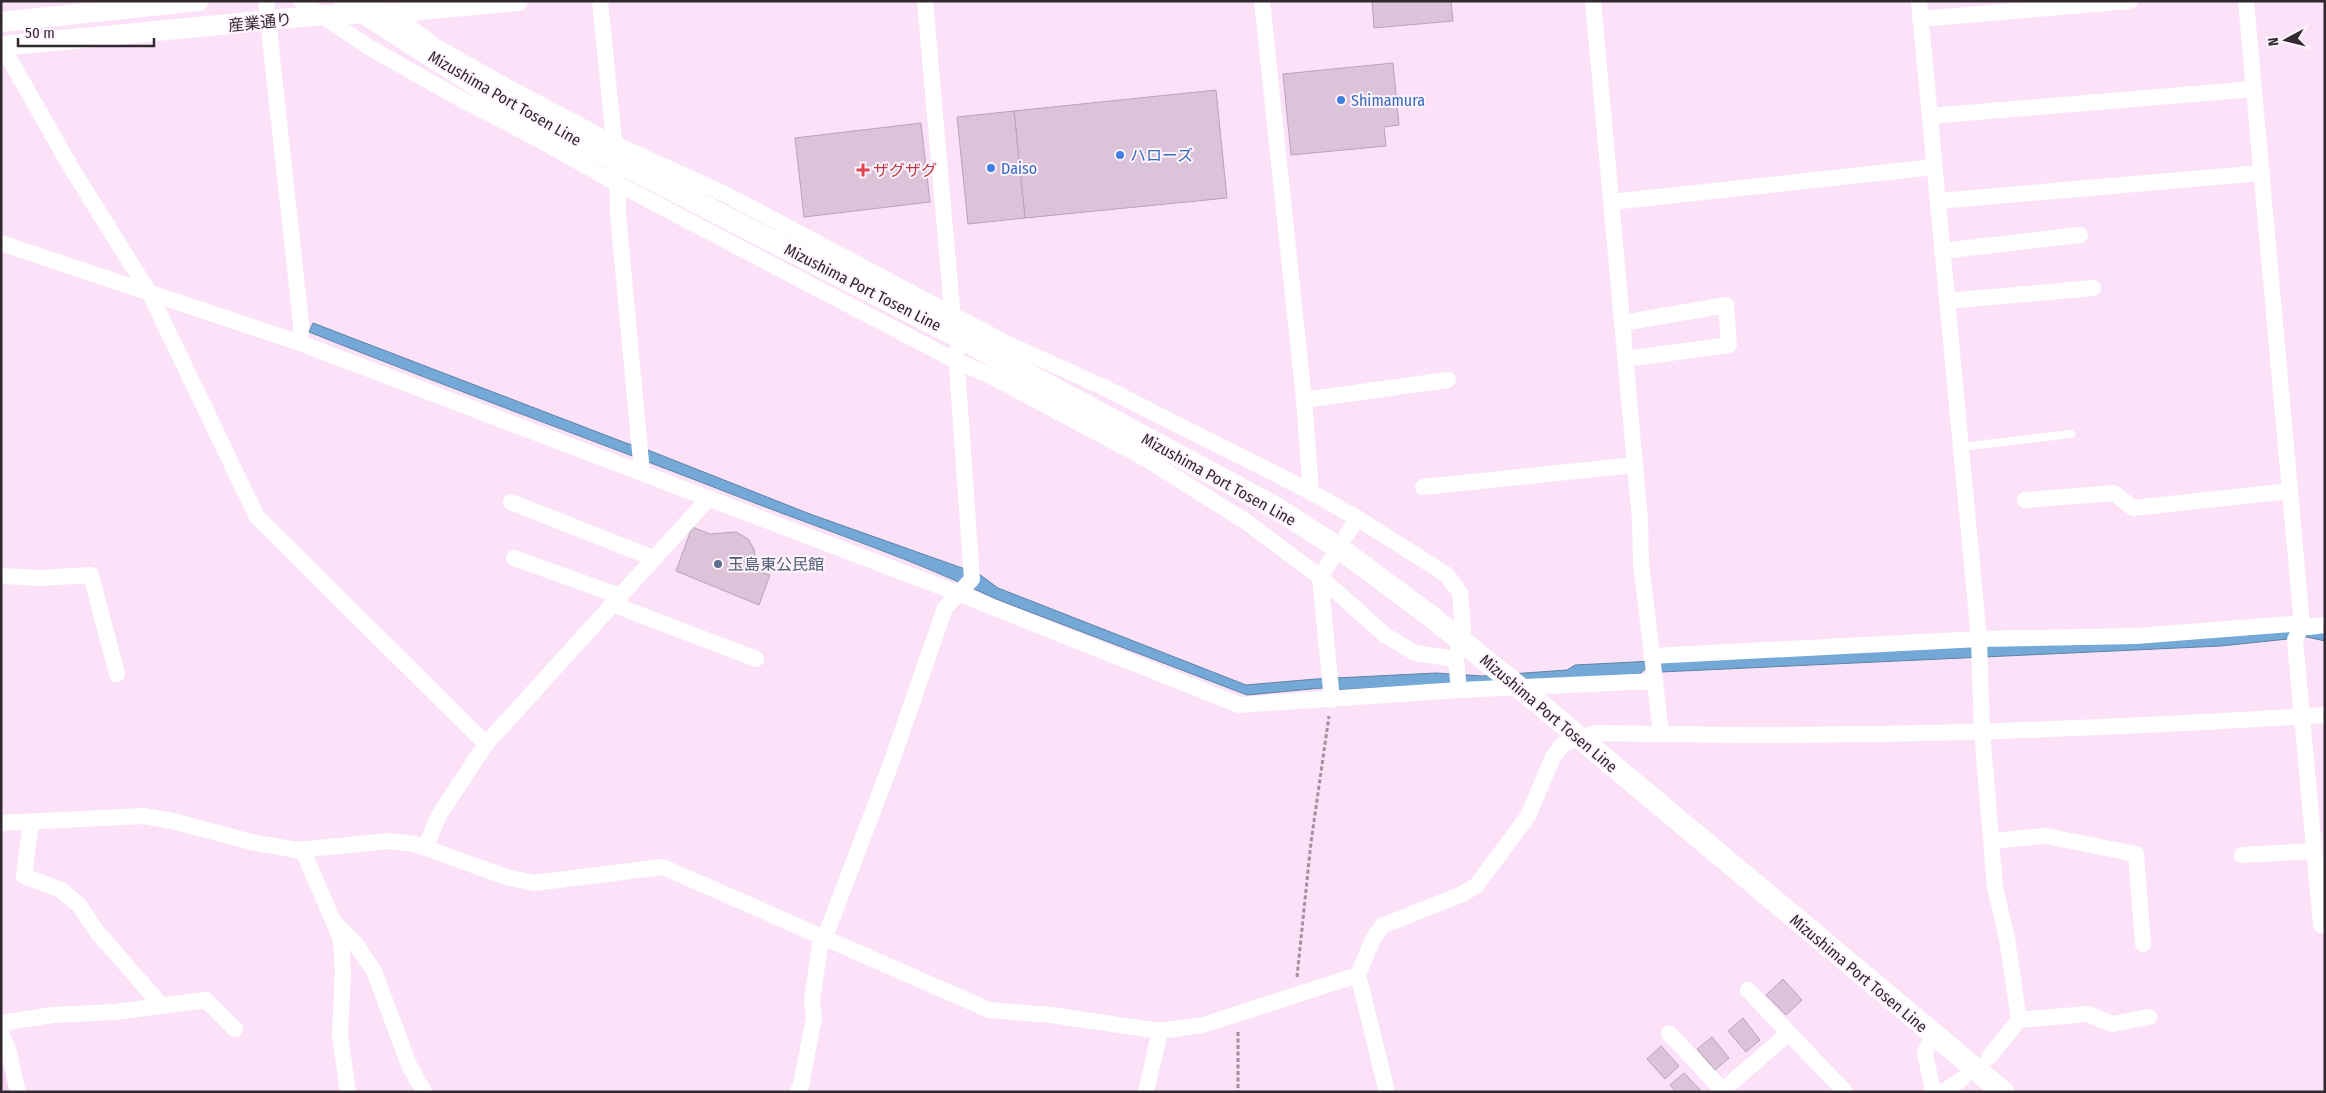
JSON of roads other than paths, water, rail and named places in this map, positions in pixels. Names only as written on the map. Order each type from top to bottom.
[{"type":"main road","name":"Mizushima Port Tosen Line","points":[[345,1],[482,88],[636,171],[953,324],[1276,508],[1343,551],[1433,618],[2003,1092]]},
{"type":"street","points":[[1,22],[199,1]]},
{"type":"street","points":[[266,1],[301,324],[300,343]]},
{"type":"street","points":[[302,1],[370,48],[618,184],[956,361],[987,374],[1148,460],[1245,521],[1320,577],[1385,635],[1415,653],[1456,659]]},
{"type":"street","name":"産業通り","points":[[1,45],[322,16],[382,7],[518,1]]},
{"type":"street","points":[[600,1],[615,144],[618,214],[642,474]]},
{"type":"street","points":[[797,1092],[801,1086],[814,1017],[812,1001],[820,945],[826,937],[945,608],[972,579],[953,324],[925,1]]},
{"type":"street","points":[[1262,1],[1304,400],[1311,492]]},
{"type":"street","points":[[1593,1],[1640,520],[1641,562],[1661,734]]},
{"type":"street","points":[[1919,1],[1979,639],[1982,731],[1995,887],[2007,939],[2019,1020]]},
{"type":"street","points":[[1920,19],[2130,1]]},
{"type":"street","points":[[2246,1],[2302,625],[2295,640],[2321,926]]},
{"type":"street","points":[[382,7],[436,46],[615,144],[725,194],[953,324],[1006,343],[1103,387],[1311,492],[1357,518],[1447,575],[1460,593],[1463,629],[1456,659],[1459,690]]},
{"type":"street","points":[[1,45],[69,164],[150,294],[257,517],[486,744]]},
{"type":"street","points":[[1930,116],[2254,89]]},
{"type":"street","points":[[1612,202],[1934,167]]},
{"type":"street","points":[[1938,201],[2262,173]]},
{"type":"street","points":[[1942,251],[2080,235]]},
{"type":"street","points":[[1,243],[300,343],[960,594],[1239,705],[1459,690],[1655,681]]},
{"type":"street","points":[[1947,301],[2093,288]]},
{"type":"street","points":[[1623,323],[1726,305],[1729,344],[1626,359]]},
{"type":"street","points":[[1304,400],[1448,380]]},
{"type":"street","points":[[1423,488],[1635,466]]},
{"type":"street","points":[[2024,500],[2114,493],[2133,508],[2290,491]]},
{"type":"street","points":[[425,848],[439,815],[486,744],[708,499]]},
{"type":"street","points":[[511,502],[653,558]]},
{"type":"street","points":[[1347,534],[1357,518]]},
{"type":"street","points":[[514,558],[756,659]]},
{"type":"street","points":[[1330,560],[1320,577],[1332,700]]},
{"type":"street","points":[[1,576],[40,578],[91,575],[117,674]]},
{"type":"street","points":[[1651,656],[1979,639],[2136,636],[2292,624],[2325,625]]},
{"type":"street","points":[[1387,1092],[1358,975],[1372,941],[1382,926],[1460,895],[1476,886],[1528,816],[1553,757],[1563,744],[1596,733],[1784,736],[1982,731],[2325,715]]},
{"type":"street","points":[[1,823],[144,816],[174,821],[252,842],[302,850],[390,841],[415,844],[506,877],[534,883],[663,866],[989,1010],[1051,1015],[1160,1031],[1203,1025],[1358,975]]},
{"type":"street","points":[[31,822],[24,876],[61,890],[79,905],[98,933],[161,1005]]},
{"type":"street","points":[[1991,841],[2046,836],[2136,854],[2143,944]]},
{"type":"street","points":[[302,850],[341,939],[343,972],[340,1035],[348,1092]]},
{"type":"street","points":[[2242,855],[2314,851]]},
{"type":"street","points":[[329,915],[344,934],[355,943],[374,971],[410,1065],[424,1092]]},
{"type":"street","points":[[1748,990],[1844,1092]]},
{"type":"street","points":[[1,1023],[53,1015],[115,1012],[206,1000],[235,1029]]},
{"type":"street","points":[[1989,1057],[2019,1020],[2088,1014],[2112,1024],[2149,1016]]},
{"type":"street","points":[[1146,1092],[1160,1031]]},
{"type":"street","points":[[1,1033],[8,1048],[18,1092]]},
{"type":"street","points":[[1668,1033],[1724,1091],[1789,1033]]},
{"type":"street","points":[[1933,1035],[1925,1053],[1933,1092]]},
{"type":"street","points":[[1943,1092],[1962,1079]]},
{"type":"lane","points":[[1961,447],[2071,434]]},
{"type":"water","points":[[313,323],[648,450],[810,514],[979,574],[998,588],[1246,685],[1316,679],[1436,673],[1482,676],[1567,670],[1575,665],[2286,629],[2325,633],[2325,641],[2307,637],[2221,646],[1661,672],[1645,669],[1640,674],[1338,690],[1322,688],[1247,695],[996,599],[872,547],[309,332]]},
{"type":"place","name":"Shimamura","points":[[1341,100]]},
{"type":"place","name":"ハローズ","points":[[1120,155]]},
{"type":"place","name":"Daiso","points":[[991,168]]},
{"type":"place","name":"ザグザグ","points":[[863,170]]},
{"type":"place","name":"玉島東公民館","points":[[718,564]]}]
